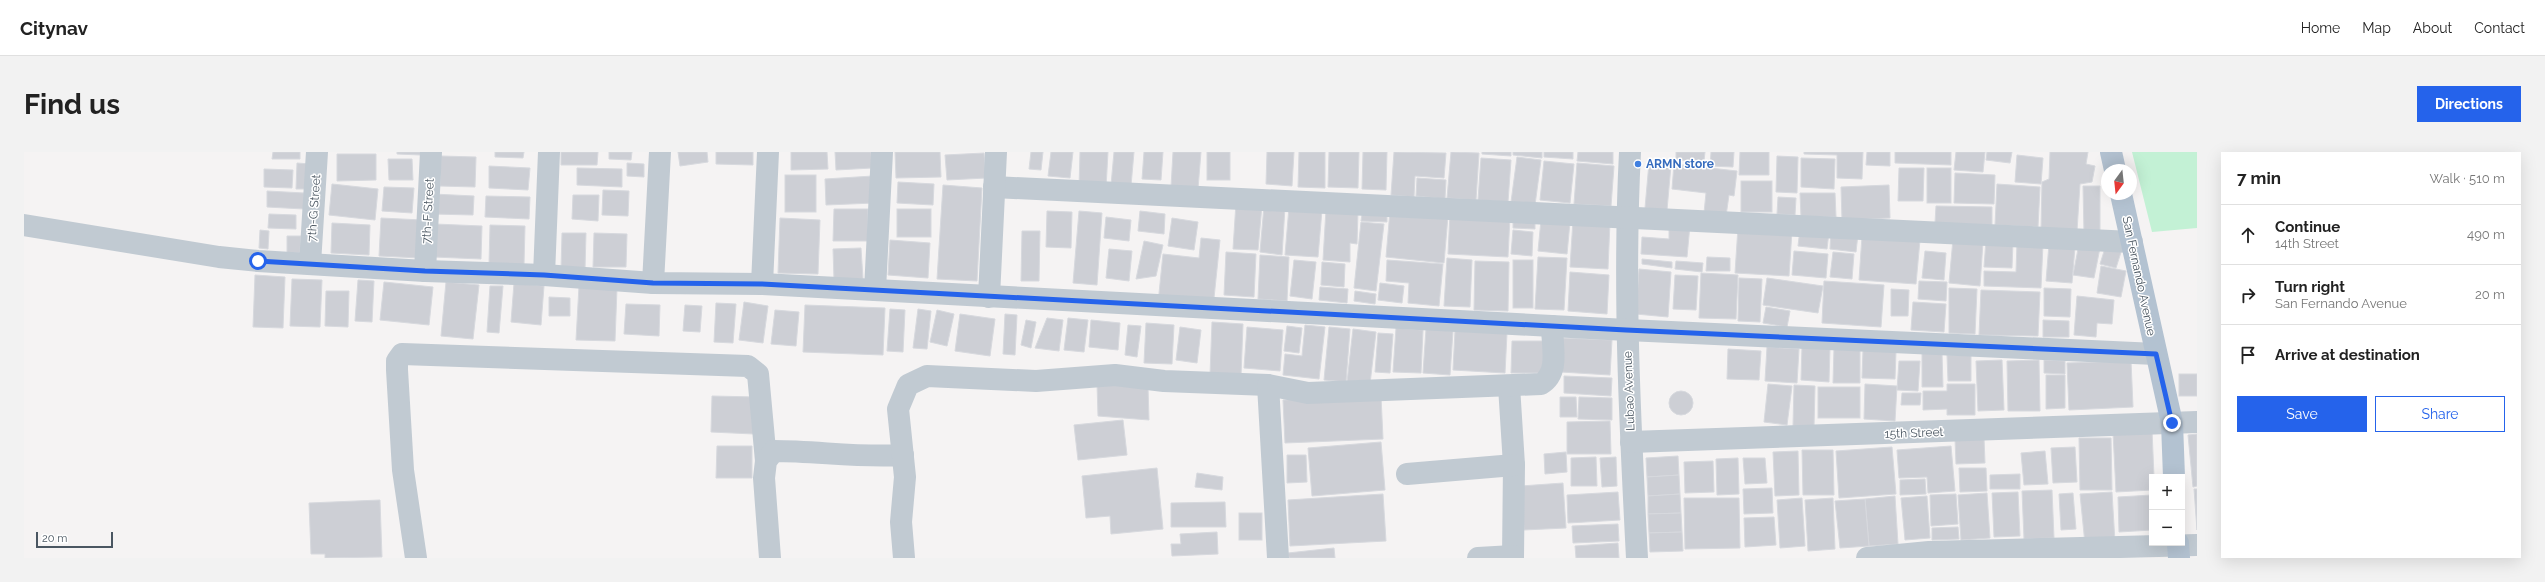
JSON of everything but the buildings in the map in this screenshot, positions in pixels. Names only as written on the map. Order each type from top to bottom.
[{"type":"main road","points":[[2111,152],[2114,164]]},
{"type":"main road","name":"San Fernando Avenue","points":[[2122,200],[2172,423],[2174,474]]},
{"type":"street","name":"7th-G Street","points":[[310,264],[317,152]]},
{"type":"street","name":"7th-F Street","points":[[425,271],[431,152]]},
{"type":"street","points":[[544,275],[550,152]]},
{"type":"street","points":[[653,283],[660,152]]},
{"type":"street","points":[[762,284],[768,152]]},
{"type":"street","points":[[875,290],[882,152]]},
{"type":"street","points":[[989,297],[996,152]]},
{"type":"street","name":"Lubao Avenue","points":[[1630,152],[1626,216],[1626,330],[1637,558]]},
{"type":"street","points":[[994,187],[1626,216],[2132,242]]},
{"type":"street","points":[[24,225],[219,257],[258,261],[425,271],[544,275],[653,283],[762,284],[1626,330],[2156,354]]},
{"type":"street","points":[[904,558],[901,522],[905,477],[898,409],[908,385],[927,376],[1036,381],[1116,375],[1164,382],[1268,385],[1308,393],[1542,384],[1550,379],[1553,371],[1552,326]]},
{"type":"street","points":[[416,558],[402,463],[397,370],[397,361],[402,354],[748,366],[758,374],[766,461],[764,478],[770,558]]},
{"type":"street","points":[[1268,385],[1278,558]]},
{"type":"street","points":[[1478,558],[1513,557],[1514,464],[1509,386]]},
{"type":"street","name":"15th Street","points":[[1631,442],[2197,422]]},
{"type":"street","points":[[766,461],[774,450],[819,451],[879,457],[903,455]]},
{"type":"street","points":[[1407,474],[1514,464]]},
{"type":"street","points":[[1867,558],[1929,552],[2183,548]]},
{"type":"green space","points":[[2132,152],[2197,152],[2197,228],[2152,232],[2137,172],[2137,164],[2135,164]]},
{"type":"place","name":"ARMN store","points":[[1638,164]]},
{"type":"route","points":[[258,261],[425,271],[544,275],[653,283],[762,284],[1626,330],[2156,354],[2172,423]]}]
